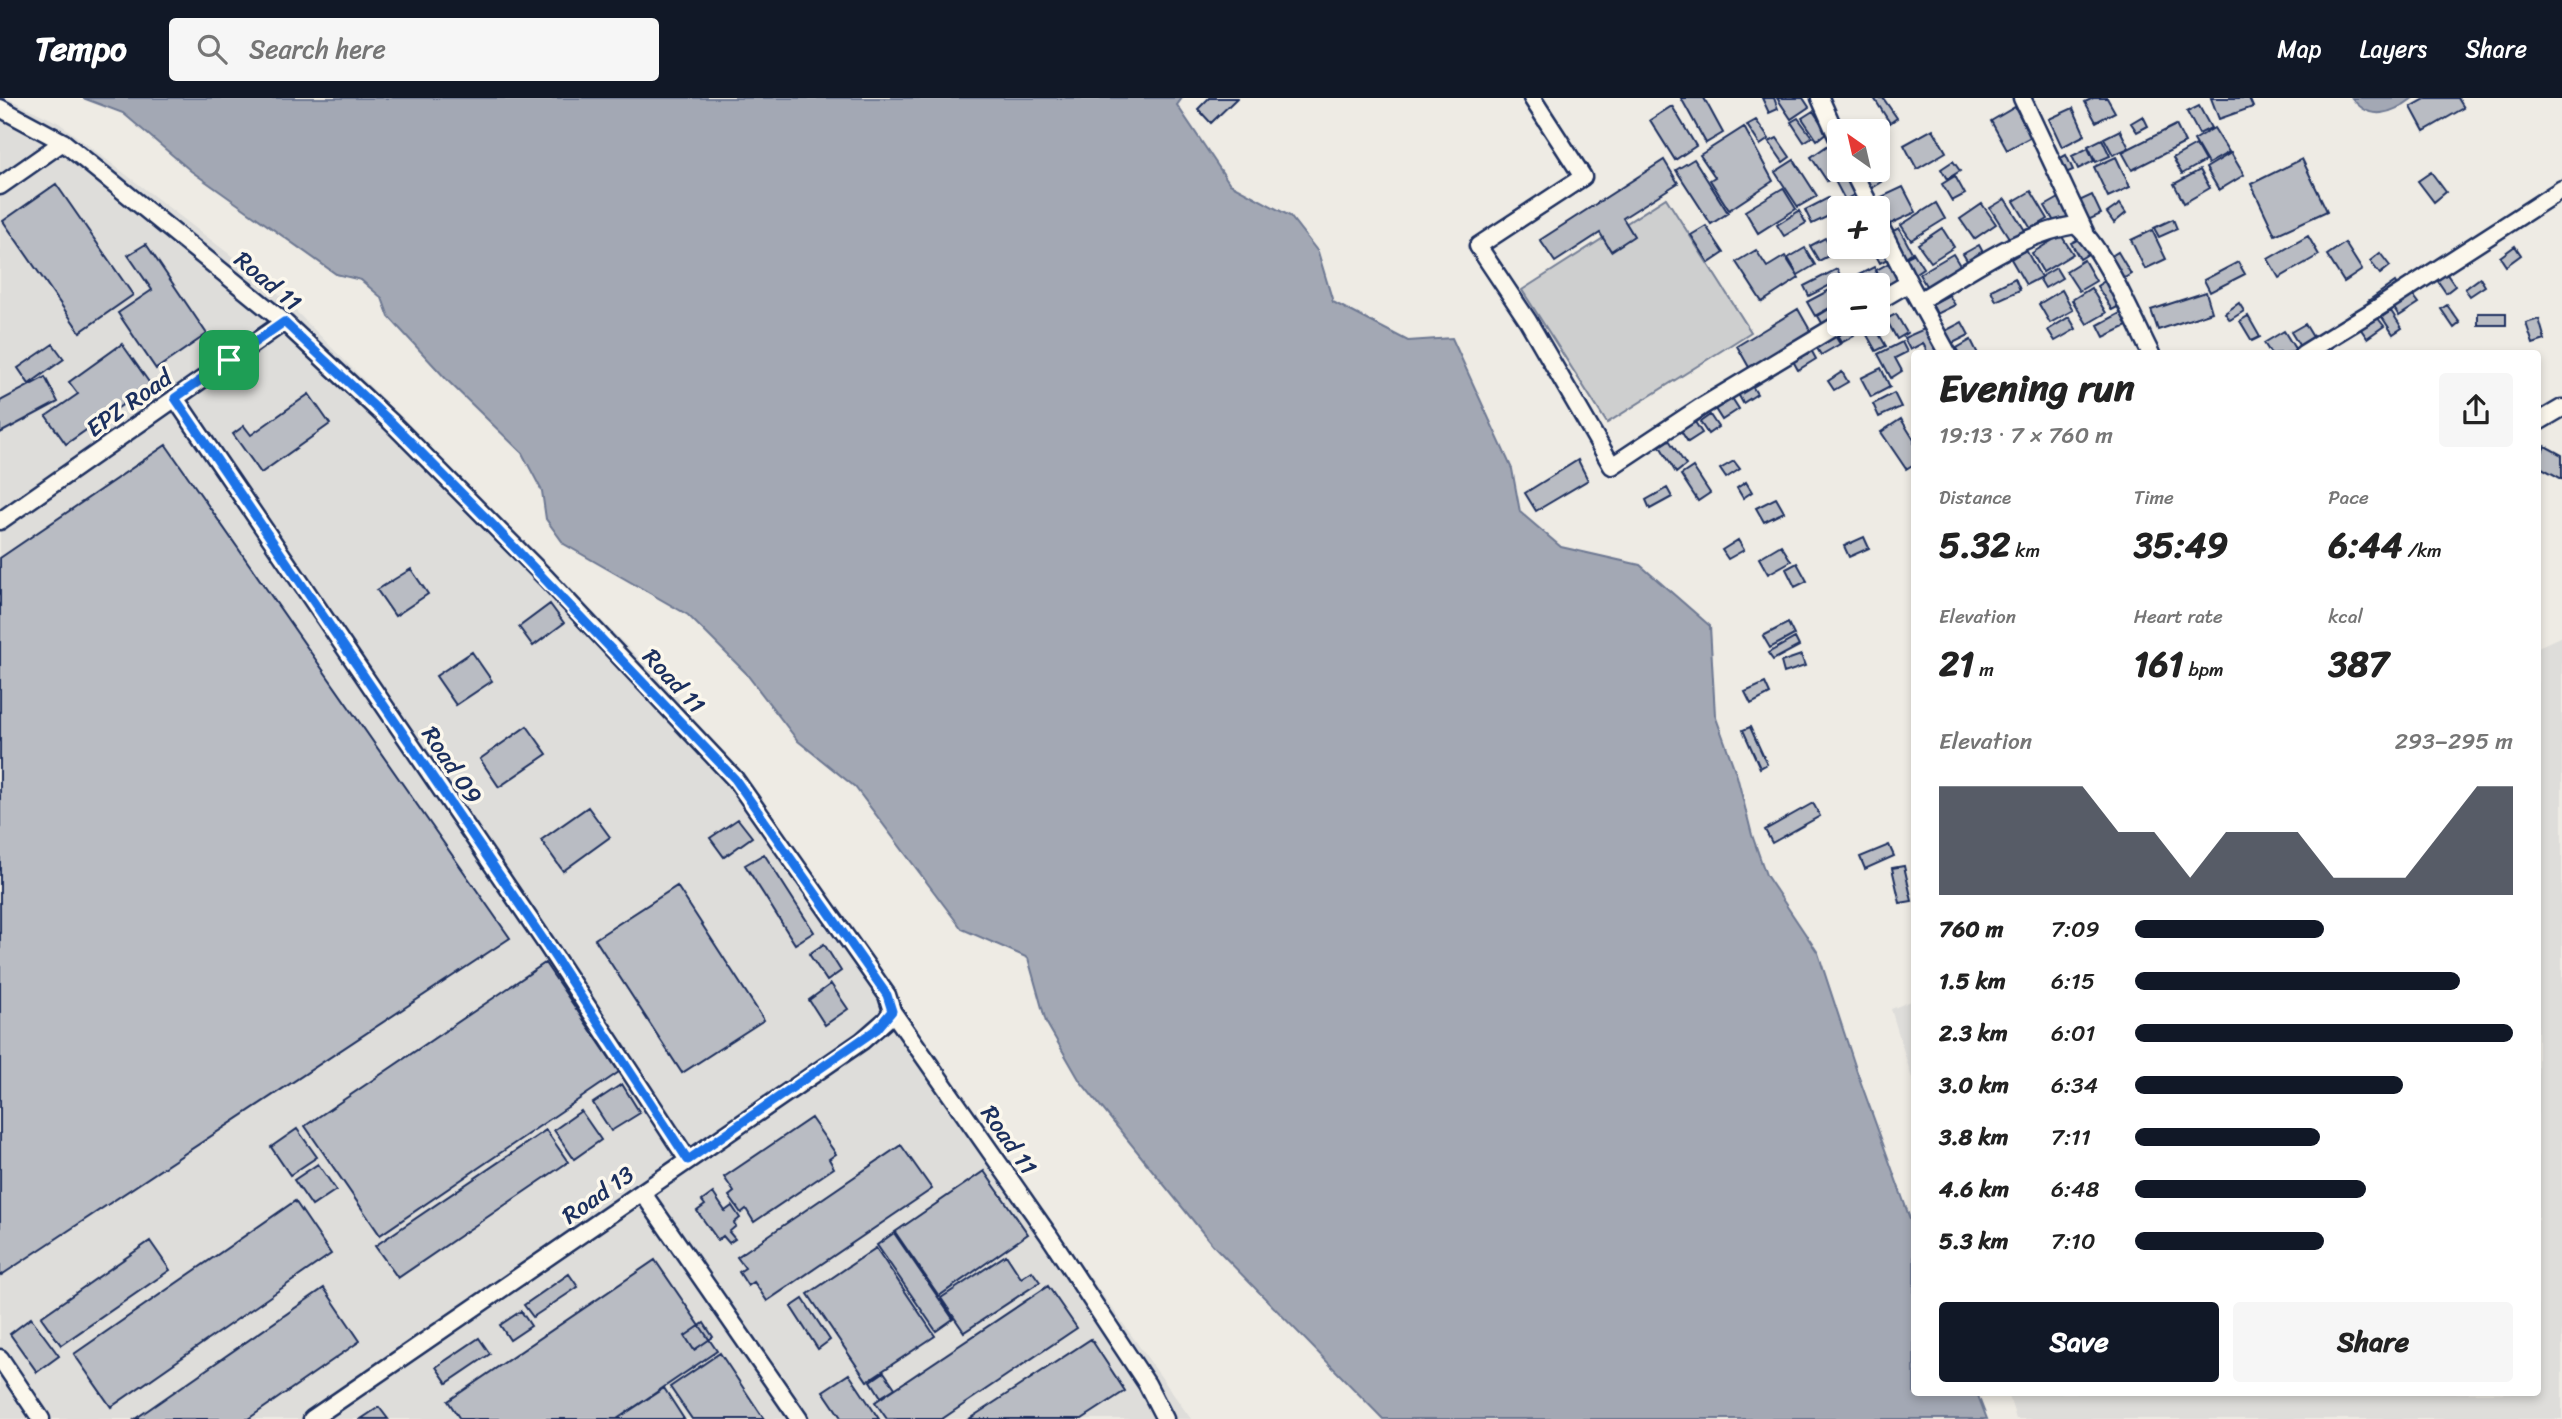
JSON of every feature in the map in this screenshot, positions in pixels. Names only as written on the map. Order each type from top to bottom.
[{"type":"street","points":[[1532,98],[1583,177],[1478,246],[1528,321],[1612,466],[1701,407],[1827,331]]},
{"type":"street","points":[[1820,98],[1829,119]]},
{"type":"street","points":[[2022,98],[2085,232],[2149,350]]},
{"type":"street","name":"Road 11","points":[[0,108],[63,142],[284,322],[390,421],[517,549],[735,779],[887,995],[892,1011],[1048,1234],[1147,1384],[1165,1419]]},
{"type":"street","points":[[0,186],[63,142]]},
{"type":"street","points":[[2309,350],[2562,190]]},
{"type":"street","points":[[1919,301],[2024,242],[2058,228],[2075,225],[2085,232]]},
{"type":"street","points":[[1890,246],[1946,350]]},
{"type":"street","points":[[1890,294],[1909,283]]},
{"type":"street","name":"EPZ Road","points":[[0,521],[284,322]]},
{"type":"street","name":"Road 09","points":[[175,398],[547,945],[688,1160]]},
{"type":"street","points":[[2541,420],[2562,408]]},
{"type":"street","name":"Road 13","points":[[319,1415],[862,1041],[886,1020],[892,1011]]},
{"type":"street","points":[[642,1192],[799,1419]]},
{"type":"street","points":[[0,1358],[41,1419]]},
{"type":"shaded area","points":[[0,98],[7,98],[59,123],[272,287],[677,697],[1191,1419],[0,1419]]},
{"type":"shaded area","points":[[83,98],[1182,98],[1177,105],[1230,184],[1290,216],[1318,252],[1333,302],[1408,341],[1452,338],[1512,469],[1520,512],[1561,547],[1640,565],[1710,626],[1715,715],[1737,776],[1752,835],[1766,875],[1818,953],[1911,1222],[1911,1396],[1978,1396],[1987,1419],[1383,1419],[1212,1244],[1080,1081],[1046,1022],[1028,958],[962,929],[855,787],[798,741],[745,672],[688,615],[564,544],[546,519],[542,491],[522,453],[447,380],[389,317],[382,298],[361,280],[336,274],[191,171],[123,113]]},
{"type":"shaded area","points":[[2352,98],[2413,98],[2397,108],[2374,113],[2359,106]]},
{"type":"shaded area","points":[[1666,198],[1751,332],[1607,423],[1522,290]]},
{"type":"shaded area","points":[[2562,636],[2562,1419],[2016,1419],[2009,1396],[2541,1396],[2541,646]]},
{"type":"shaded area","points":[[1911,1001],[1911,1075],[1891,1009]]},
{"type":"building","points":[[1209,98],[1237,98],[1211,123],[1198,109]]},
{"type":"building","points":[[1681,98],[1704,98],[1723,133],[1706,143]]},
{"type":"building","points":[[1762,98],[1774,98],[1778,109],[1769,113]]},
{"type":"building","points":[[1777,98],[1803,98],[1809,107],[1791,119]]},
{"type":"building","points":[[1874,98],[1883,98],[1897,118],[1890,123],[1890,119]]},
{"type":"building","points":[[2093,98],[2107,98],[2115,112],[2096,122],[2085,102]]},
{"type":"building","points":[[2211,98],[2249,98],[2253,107],[2219,119]]},
{"type":"building","points":[[2427,98],[2458,98],[2464,108],[2424,131],[2411,107]]},
{"type":"building","points":[[1672,106],[1696,146],[1675,160],[1650,120]]},
{"type":"building","points":[[2199,106],[2211,128],[2199,134],[2187,112]]},
{"type":"building","points":[[2015,107],[2031,137],[2007,150],[1991,121]]},
{"type":"building","points":[[2073,108],[2085,135],[2062,147],[2049,119]]},
{"type":"building","points":[[1813,111],[1827,132],[1817,140],[1802,118]]},
{"type":"building","points":[[2143,116],[2148,126],[2137,132],[2131,123]]},
{"type":"building","points":[[1798,118],[1812,137],[1804,142],[1791,122]]},
{"type":"building","points":[[1756,120],[1769,139],[1760,145],[1747,125]]},
{"type":"building","points":[[2176,125],[2185,143],[2132,170],[2122,152]]},
{"type":"building","points":[[1744,127],[1773,181],[1729,210],[1710,180],[1715,177],[1700,155]]},
{"type":"building","points":[[2214,128],[2229,152],[2208,164],[2194,140]]},
{"type":"building","points":[[1933,129],[1946,152],[1917,169],[1904,145]]},
{"type":"building","points":[[2120,130],[2129,148],[2113,155],[2104,138]]},
{"type":"building","points":[[1777,138],[1790,157],[1783,162],[1769,142]]},
{"type":"building","points":[[2102,139],[2110,156],[2096,162],[2088,146]]},
{"type":"building","points":[[2196,145],[2205,161],[2182,174],[2173,158]]},
{"type":"building","points":[[1827,146],[1827,181],[1811,157]]},
{"type":"building","points":[[2088,148],[2094,161],[2078,169],[2072,156]]},
{"type":"building","points":[[2231,153],[2244,175],[2219,190],[2206,168]]},
{"type":"building","points":[[2066,155],[2073,170],[2061,175],[2055,161]]},
{"type":"building","points":[[2116,157],[2130,187],[2108,197],[2094,167]]},
{"type":"building","points":[[1694,159],[1728,213],[1711,224],[1676,170]]},
{"type":"building","points":[[2302,159],[2327,211],[2275,235],[2251,184]]},
{"type":"building","points":[[1664,160],[1678,183],[1623,218],[1634,236],[1611,251],[1600,233],[1555,262],[1540,240]]},
{"type":"building","points":[[1794,160],[1817,196],[1798,207],[1775,172]]},
{"type":"building","points":[[1953,161],[1960,171],[1947,179],[1941,169]]},
{"type":"building","points":[[2200,170],[2210,188],[2184,203],[2174,184]]},
{"type":"building","points":[[2431,172],[2446,192],[2434,202],[2418,181]]},
{"type":"building","points":[[1955,176],[1965,194],[1952,201],[1942,184]]},
{"type":"building","points":[[1836,182],[1851,182],[1857,193],[1843,196]]},
{"type":"building","points":[[1863,182],[1881,182],[1868,190]]},
{"type":"building","points":[[56,184],[133,295],[80,332],[3,221]]},
{"type":"building","points":[[1903,187],[1916,212],[1890,224],[1890,196],[1884,196]]},
{"type":"building","points":[[1783,188],[1796,209],[1758,233],[1745,211]]},
{"type":"building","points":[[2031,191],[2048,219],[2031,229],[2014,201]]},
{"type":"building","points":[[2092,195],[2101,214],[2086,221],[2077,202]]},
{"type":"building","points":[[2059,198],[2070,217],[2056,225],[2045,206]]},
{"type":"building","points":[[1827,199],[1827,217],[1812,224],[1805,210]]},
{"type":"building","points":[[2005,199],[2026,232],[2011,241],[1990,208]]},
{"type":"building","points":[[1936,203],[1945,219],[1911,240],[1901,225]]},
{"type":"building","points":[[1982,204],[1996,224],[1974,239],[1960,219]]},
{"type":"building","points":[[2120,204],[2126,213],[2114,223],[2107,213]]},
{"type":"building","points":[[1799,211],[1806,223],[1784,236],[1777,225]]},
{"type":"building","points":[[2173,219],[2177,229],[2159,237],[2154,228]]},
{"type":"building","points":[[1706,226],[1724,253],[1709,263],[1691,235]]},
{"type":"building","points":[[1899,228],[1913,254],[1901,260],[1890,240],[1890,232]]},
{"type":"building","points":[[1942,228],[1954,247],[1931,262],[1918,244]]},
{"type":"building","points":[[2152,230],[2166,259],[2145,269],[2131,240]]},
{"type":"building","points":[[2061,235],[2073,254],[2043,272],[2032,253]]},
{"type":"building","points":[[2085,236],[2093,251],[2080,259],[2071,243]]},
{"type":"building","points":[[2308,236],[2319,255],[2279,278],[2268,259]]},
{"type":"building","points":[[1825,238],[1827,257],[1819,261],[1810,246]]},
{"type":"building","points":[[2345,243],[2362,270],[2344,282],[2327,255]]},
{"type":"building","points":[[146,244],[207,334],[156,369],[118,313],[152,290],[128,255]]},
{"type":"building","points":[[1979,245],[1986,258],[1971,267],[1963,254]]},
{"type":"building","points":[[2515,246],[2521,255],[2506,266],[2500,257]]},
{"type":"building","points":[[1805,248],[1815,265],[1798,275],[1788,258]]},
{"type":"building","points":[[1756,250],[1767,267],[1785,256],[1799,278],[1762,302],[1736,262]]},
{"type":"building","points":[[2026,250],[2041,277],[2026,285],[2011,259]]},
{"type":"building","points":[[1913,252],[1923,268],[1911,276],[1901,260]]},
{"type":"building","points":[[2118,252],[2131,274],[2118,282],[2105,260]]},
{"type":"building","points":[[2380,253],[2390,266],[2380,274],[2370,261]]},
{"type":"building","points":[[1953,254],[1962,269],[1928,289],[1919,274]]},
{"type":"building","points":[[1896,259],[1908,279],[1890,289],[1890,273],[1875,271]]},
{"type":"building","points":[[2084,260],[2096,281],[2079,291],[2066,271]]},
{"type":"building","points":[[2238,262],[2245,274],[2210,292],[2204,280]]},
{"type":"building","points":[[1874,267],[1877,273],[1862,273]]},
{"type":"building","points":[[2056,268],[2062,278],[2045,288],[2039,278]]},
{"type":"building","points":[[2444,270],[2455,286],[2446,293],[2435,277]]},
{"type":"building","points":[[1827,274],[1827,287],[1809,296],[1804,286]]},
{"type":"building","points":[[2015,278],[2020,290],[1996,301],[1991,290]]},
{"type":"building","points":[[2480,278],[2485,286],[2470,296],[2465,289]]},
{"type":"building","points":[[2108,279],[2123,304],[2112,310],[2097,286]]},
{"type":"building","points":[[2395,282],[2398,287],[2372,306],[2368,301]]},
{"type":"building","points":[[2091,288],[2106,313],[2087,324],[2072,300]]},
{"type":"building","points":[[2062,290],[2073,310],[2050,323],[2039,304]]},
{"type":"building","points":[[1827,291],[1827,310],[1815,316],[1807,302]]},
{"type":"building","points":[[2206,292],[2212,312],[2158,330],[2151,310]]},
{"type":"building","points":[[1949,295],[1955,305],[1937,314],[1932,304]]},
{"type":"building","points":[[2413,295],[2419,303],[2399,316],[2394,308]]},
{"type":"building","points":[[2239,303],[2244,311],[2230,320],[2225,313]]},
{"type":"building","points":[[2447,305],[2460,323],[2454,328],[2441,309]]},
{"type":"building","points":[[1798,309],[1811,332],[1750,369],[1737,346]]},
{"type":"building","points":[[1827,310],[1827,329],[1826,330],[1818,316]]},
{"type":"building","points":[[2391,311],[2402,328],[2393,334],[2382,317]]},
{"type":"building","points":[[2122,312],[2129,325],[2104,337],[2098,325]]},
{"type":"building","points":[[2478,313],[2506,313],[2506,325],[2478,325]]},
{"type":"building","points":[[1896,314],[1907,333],[1897,339],[1890,326],[1890,317]]},
{"type":"building","points":[[2248,316],[2260,337],[2252,341],[2240,321]]},
{"type":"building","points":[[2069,317],[2076,329],[2055,341],[2048,330]]},
{"type":"building","points":[[2377,317],[2384,326],[2367,338],[2360,328]]},
{"type":"building","points":[[2539,319],[2545,340],[2533,344],[2526,323]]},
{"type":"building","points":[[1962,322],[1969,335],[1951,344],[1945,331]]},
{"type":"building","points":[[2305,324],[2316,342],[2302,350],[2291,332]]},
{"type":"building","points":[[1931,326],[1942,350],[1926,350],[1923,343],[1910,350],[1904,338]]},
{"type":"building","points":[[2284,331],[2296,350],[2268,350],[2264,343]]},
{"type":"building","points":[[1831,336],[1835,336],[1840,344],[1821,355],[1815,345]]},
{"type":"building","points":[[1838,336],[1854,336],[1841,343]]},
{"type":"building","points":[[1868,336],[1880,336],[1886,346],[1876,351]]},
{"type":"building","points":[[1971,340],[1976,350],[1958,350],[1957,348]]},
{"type":"building","points":[[1902,342],[1907,352],[1895,358],[1902,371],[1891,378],[1878,354]]},
{"type":"building","points":[[53,344],[64,359],[29,384],[18,368]]},
{"type":"building","points":[[122,344],[151,385],[66,444],[46,416],[78,394],[69,382]]},
{"type":"building","points":[[1810,348],[1816,359],[1798,370],[1792,359]]},
{"type":"building","points":[[1881,368],[1890,387],[1871,397],[1861,378]]},
{"type":"building","points":[[1842,372],[1848,382],[1834,390],[1828,381]]},
{"type":"building","points":[[45,377],[58,402],[0,433],[0,401]]},
{"type":"building","points":[[1752,386],[1757,394],[1743,403],[1738,394]]},
{"type":"building","points":[[1894,393],[1901,407],[1879,417],[1873,404]]},
{"type":"building","points":[[309,394],[330,424],[261,473],[233,434],[244,426],[251,435]]},
{"type":"building","points":[[1732,398],[1739,409],[1722,420],[1715,409]]},
{"type":"building","points":[[1710,415],[1718,427],[1708,434],[1700,422]]},
{"type":"building","points":[[1901,419],[1911,435],[1911,466],[1906,469],[1881,432]]},
{"type":"building","points":[[1695,422],[1702,433],[1688,442],[1681,431]]},
{"type":"building","points":[[1669,440],[1686,465],[1676,473],[1660,446]]},
{"type":"building","points":[[166,445],[510,938],[0,1276],[0,558]]},
{"type":"building","points":[[2545,446],[2562,455],[2562,479],[2541,468],[2541,455]]},
{"type":"building","points":[[1578,460],[1588,480],[1536,511],[1525,493]]},
{"type":"building","points":[[1734,461],[1740,469],[1726,478],[1720,469]]},
{"type":"building","points":[[1693,467],[1710,493],[1698,501],[1681,475]]},
{"type":"building","points":[[1746,482],[1752,492],[1743,498],[1737,488]]},
{"type":"building","points":[[1667,488],[1672,497],[1650,509],[1646,500]]},
{"type":"building","points":[[1776,498],[1784,512],[1764,522],[1756,508]]},
{"type":"building","points":[[1864,537],[1869,548],[1849,557],[1844,546]]},
{"type":"building","points":[[1738,540],[1744,550],[1728,559],[1722,550]]},
{"type":"building","points":[[1781,545],[1791,561],[1768,574],[1759,558]]},
{"type":"building","points":[[1797,563],[1807,581],[1795,587],[1786,569]]},
{"type":"building","points":[[411,569],[428,594],[395,616],[377,590]]},
{"type":"building","points":[[550,604],[564,623],[533,646],[519,627]]},
{"type":"building","points":[[1788,623],[1794,635],[1770,648],[1763,636]]},
{"type":"building","points":[[1795,638],[1799,646],[1773,660],[1768,653]]},
{"type":"building","points":[[472,652],[492,681],[456,705],[436,676]]},
{"type":"building","points":[[1801,655],[1805,666],[1784,673],[1781,662]]},
{"type":"building","points":[[1765,683],[1770,694],[1751,704],[1745,692]]},
{"type":"building","points":[[527,726],[547,754],[499,787],[480,759]]},
{"type":"building","points":[[1750,727],[1767,764],[1760,768],[1743,730]]},
{"type":"building","points":[[1813,803],[1820,816],[1772,843],[1765,830]]},
{"type":"building","points":[[588,807],[610,837],[563,871],[541,840]]},
{"type":"building","points":[[738,819],[752,837],[724,857],[710,838]]},
{"type":"building","points":[[1889,845],[1894,856],[1865,869],[1860,857]]},
{"type":"building","points":[[764,854],[814,932],[795,944],[745,865]]},
{"type":"building","points":[[1904,866],[1911,901],[1900,903],[1892,868]]},
{"type":"building","points":[[677,886],[764,1020],[682,1073],[595,939]]},
{"type":"building","points":[[824,944],[841,971],[827,981],[809,954]]},
{"type":"building","points":[[545,963],[619,1072],[380,1235],[305,1126]]},
{"type":"building","points":[[831,984],[848,1009],[825,1025],[809,1000]]},
{"type":"building","points":[[622,1084],[640,1113],[611,1131],[593,1103]]},
{"type":"building","points":[[581,1111],[601,1140],[574,1159],[554,1130]]},
{"type":"building","points":[[811,1118],[836,1154],[829,1159],[834,1168],[754,1222],[746,1209],[741,1213],[729,1196],[734,1192],[724,1177]]},
{"type":"building","points":[[297,1129],[317,1157],[290,1175],[271,1147]]},
{"type":"building","points":[[546,1130],[568,1162],[398,1278],[375,1246]]},
{"type":"building","points":[[901,1145],[932,1189],[767,1301],[754,1282],[748,1286],[739,1272],[745,1268],[737,1257]]},
{"type":"building","points":[[318,1164],[336,1190],[312,1206],[294,1180]]},
{"type":"building","points":[[984,1171],[1028,1234],[939,1296],[895,1232]]},
{"type":"building","points":[[713,1193],[725,1211],[732,1206],[740,1218],[729,1232],[735,1239],[729,1243],[723,1236],[718,1240],[697,1211],[705,1205],[702,1201]]},
{"type":"building","points":[[295,1201],[331,1254],[111,1407],[74,1354]]},
{"type":"building","points":[[894,1233],[953,1319],[936,1331],[877,1245]]},
{"type":"building","points":[[150,1241],[170,1270],[61,1345],[41,1317]]},
{"type":"building","points":[[876,1248],[935,1336],[867,1381],[808,1294]]},
{"type":"building","points":[[1006,1255],[1021,1278],[1032,1271],[1040,1282],[964,1332],[941,1298]]},
{"type":"building","points":[[655,1260],[717,1351],[617,1419],[460,1419],[448,1401]]},
{"type":"building","points":[[569,1274],[578,1287],[533,1317],[524,1305]]},
{"type":"building","points":[[1048,1286],[1077,1328],[942,1419],[887,1419],[875,1402]]},
{"type":"building","points":[[324,1288],[360,1341],[248,1419],[135,1419]]},
{"type":"building","points":[[803,1299],[830,1340],[818,1349],[791,1307]]},
{"type":"building","points":[[521,1311],[531,1326],[510,1340],[500,1325]]},
{"type":"building","points":[[31,1318],[59,1356],[37,1372],[10,1334]]},
{"type":"building","points":[[704,1323],[713,1337],[694,1350],[685,1336]]},
{"type":"building","points":[[479,1338],[490,1354],[447,1383],[436,1367]]},
{"type":"building","points":[[1091,1339],[1125,1391],[1082,1419],[969,1419]]},
{"type":"building","points":[[720,1353],[764,1419],[692,1419],[670,1387]]},
{"type":"building","points":[[884,1372],[895,1388],[881,1397],[871,1381]]},
{"type":"building","points":[[849,1374],[879,1419],[842,1419],[823,1391]]},
{"type":"building","points":[[664,1388],[684,1419],[617,1419]]},
{"type":"building","points":[[379,1407],[388,1419],[361,1419]]},
{"type":"route","points":[[284,322],[390,421],[546,578],[735,779],[887,995],[892,1011],[877,1029],[688,1160],[547,945],[207,449],[175,398],[229,360],[284,322]]}]
